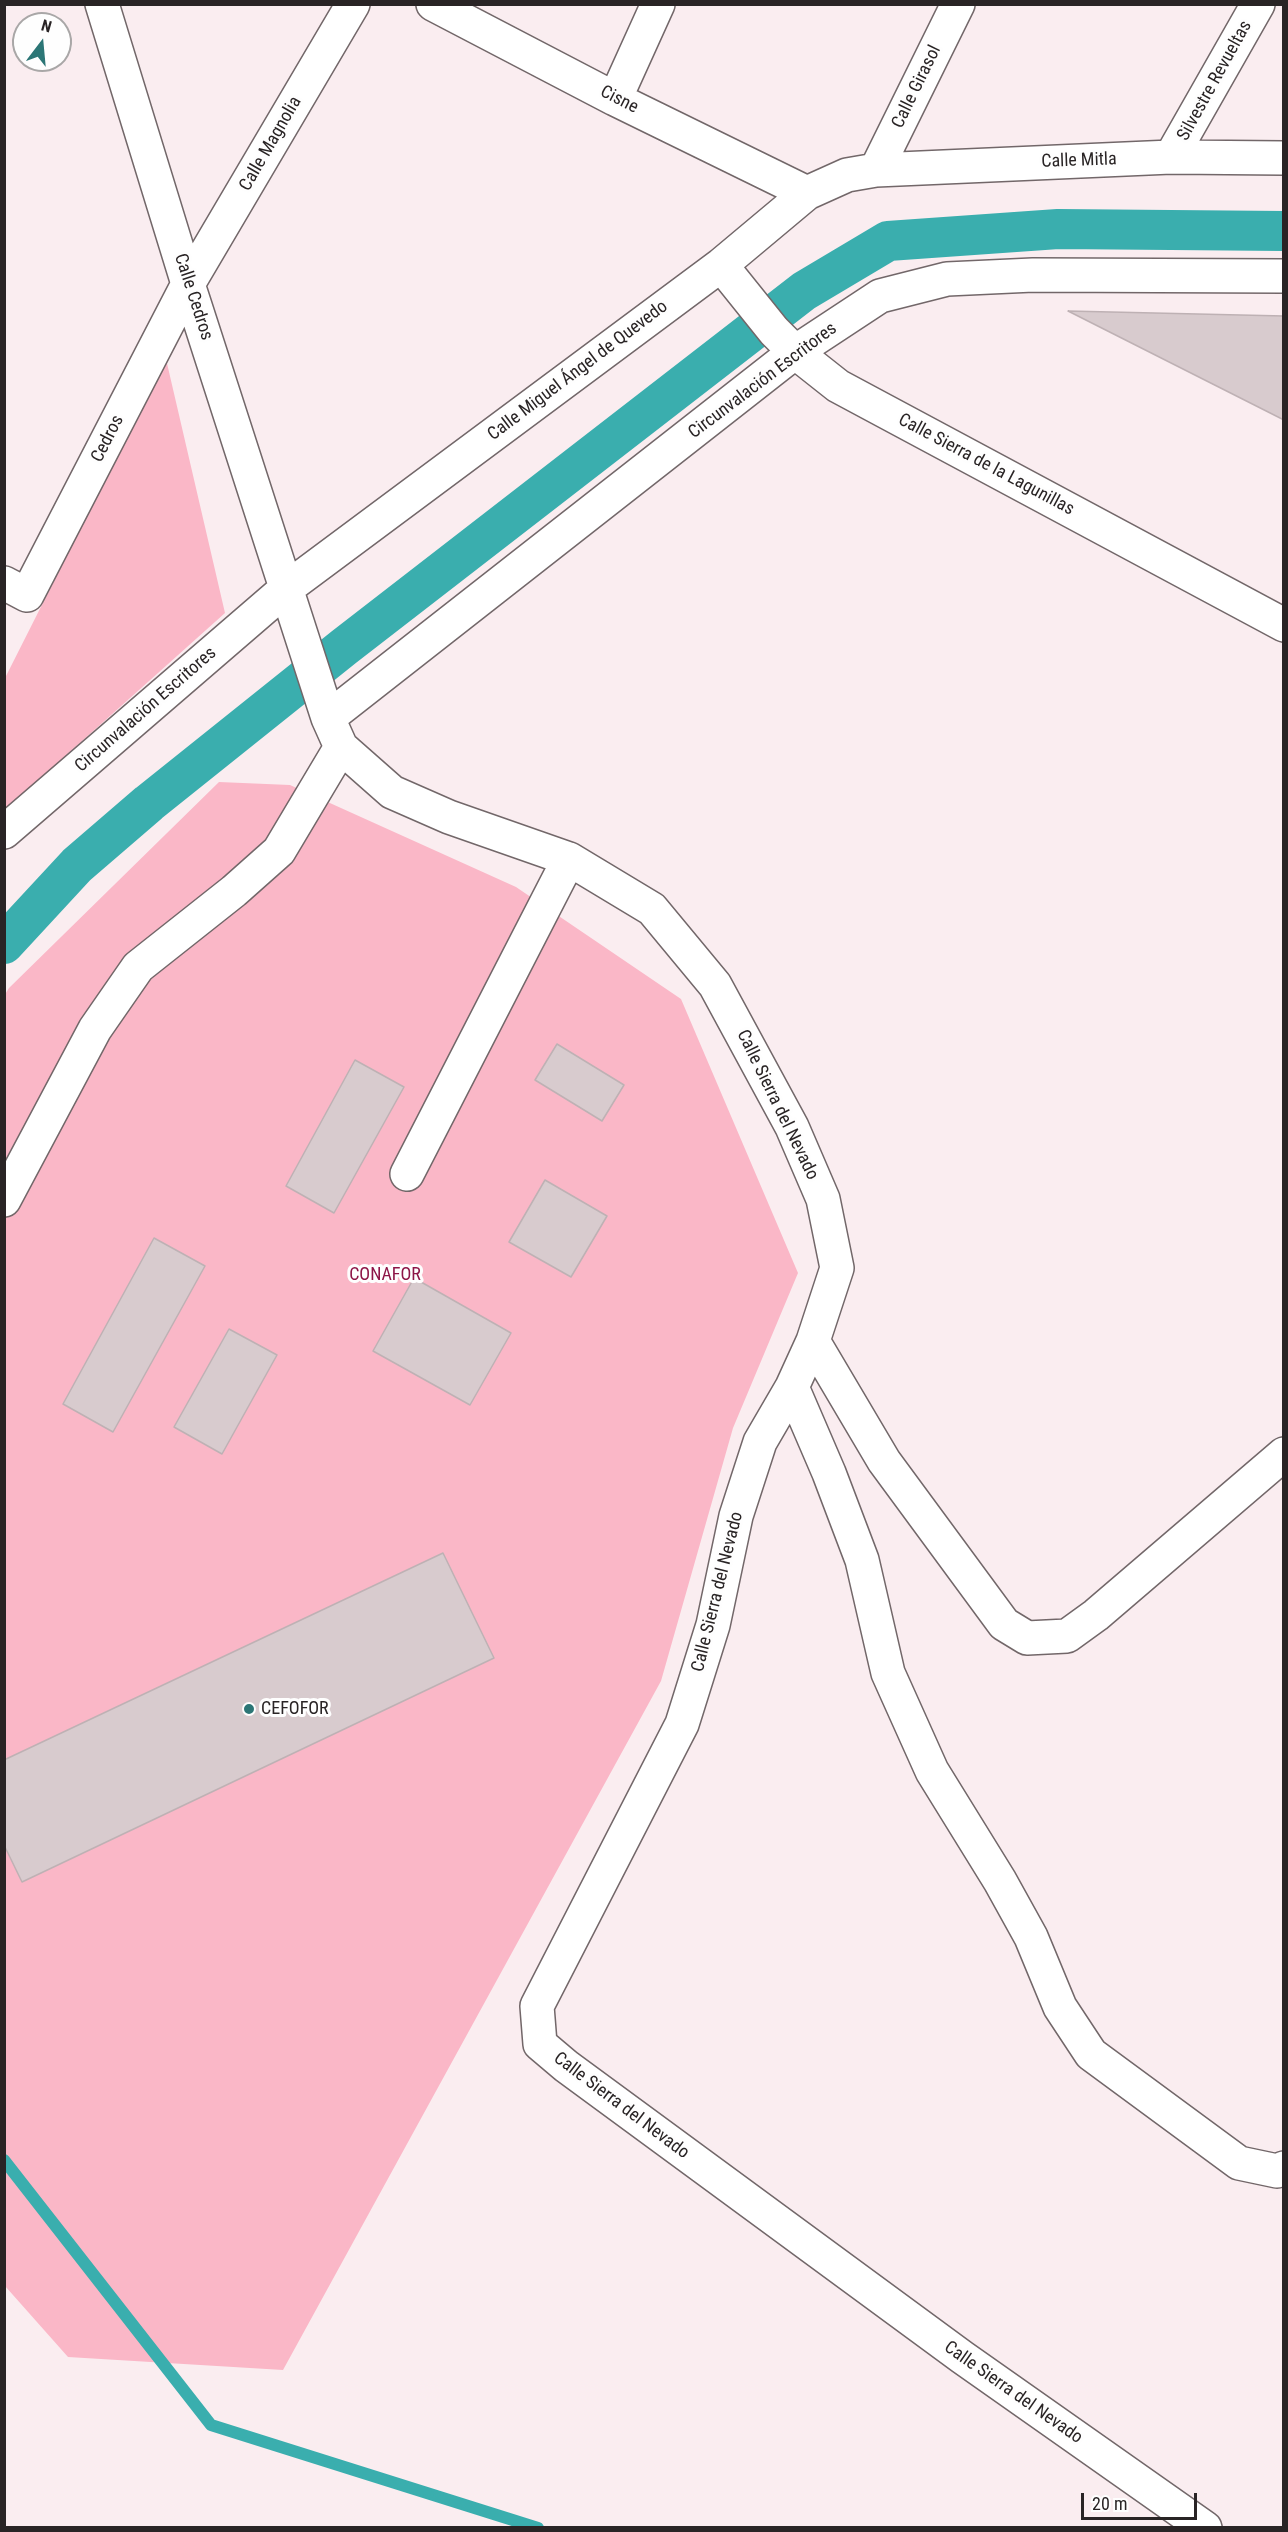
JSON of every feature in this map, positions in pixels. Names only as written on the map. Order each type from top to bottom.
[{"type":"street","name":"Calle Cedros","points":[[102,4],[287,588]]},
{"type":"street","name":"Calle Magnolia","points":[[189,284],[352,4]]},
{"type":"street","name":"Cisne","points":[[433,4],[615,99],[807,193]]},
{"type":"street","points":[[615,99],[658,4]]},
{"type":"street","name":"Calle Girasol","points":[[876,170],[958,4]]},
{"type":"street","name":"Silvestre Revueltas","points":[[1171,158],[1258,4]]},
{"type":"street","name":"Calle Mitla","points":[[876,170],[1171,158],[1284,158]]},
{"type":"street","name":"Calle Miguel Ángel de Quevedo","points":[[287,588],[730,276],[807,193],[847,175],[876,170]]},
{"type":"street","name":"Circunvalación Escritores","points":[[330,719],[784,341],[880,296],[947,279],[1033,275],[1284,276]]},
{"type":"street","name":"Calle Sierra de la Lagunillas","points":[[730,276],[784,341],[838,386],[1284,624]]},
{"type":"street","name":"Cedros","points":[[16,589],[189,284]]},
{"type":"street","points":[[4,1200],[95,1029],[138,967],[234,891],[279,851],[330,719],[287,588]]},
{"type":"street","name":"Circunvalación Escritores","points":[[4,832],[287,588]]},
{"type":"street","name":"Calle Sierra del Nevado","points":[[330,719],[392,792],[448,817],[568,859],[652,909],[715,985],[792,1127],[823,1199],[837,1268],[813,1341],[792,1387],[756,1453],[736,1516],[713,1625],[682,1724],[537,2006],[540,2043],[566,2066],[962,2357],[1205,2528]]},
{"type":"street","points":[[407,1174],[568,859]]},
{"type":"street","points":[[813,1341],[884,1461],[1004,1624],[1027,1638],[1067,1636],[1096,1615],[1284,1454]]},
{"type":"street","points":[[792,1387],[829,1473],[862,1560],[888,1673],[932,1771],[1000,1881],[1031,1937],[1060,2007],[1091,2054],[1239,2163],[1277,2171],[1284,2168]]},
{"type":"green space","points":[[166,359],[225,613],[5,810],[4,680]]},
{"type":"green space","name":"CONAFOR","points":[[219,782],[290,785],[516,887],[681,999],[798,1273],[733,1428],[661,1681],[283,2370],[68,2357],[5,2286],[4,996],[9,988]]},
{"type":"building","points":[[1068,311],[1284,316],[1284,420]]},
{"type":"building","points":[[557,1044],[624,1085],[602,1121],[535,1080]]},
{"type":"building","points":[[355,1060],[404,1087],[334,1213],[286,1186]]},
{"type":"building","points":[[545,1180],[607,1216],[571,1277],[509,1242]]},
{"type":"building","points":[[154,1238],[205,1266],[113,1432],[63,1404]]},
{"type":"building","name":"CONAFOR","points":[[414,1278],[511,1333],[470,1405],[373,1351]]},
{"type":"building","points":[[229,1329],[277,1355],[222,1454],[174,1427]]},
{"type":"building","name":"CEFOFOR","points":[[443,1553],[494,1658],[22,1882],[4,1845],[4,1760]]},
{"type":"waterway","points":[[4,944],[77,865],[149,803],[344,647],[804,291],[888,241],[1058,229],[1284,231]]},
{"type":"waterway","points":[[4,2160],[211,2425],[538,2528]]},
{"type":"place","name":"CEFOFOR","points":[[249,1709]]}]
